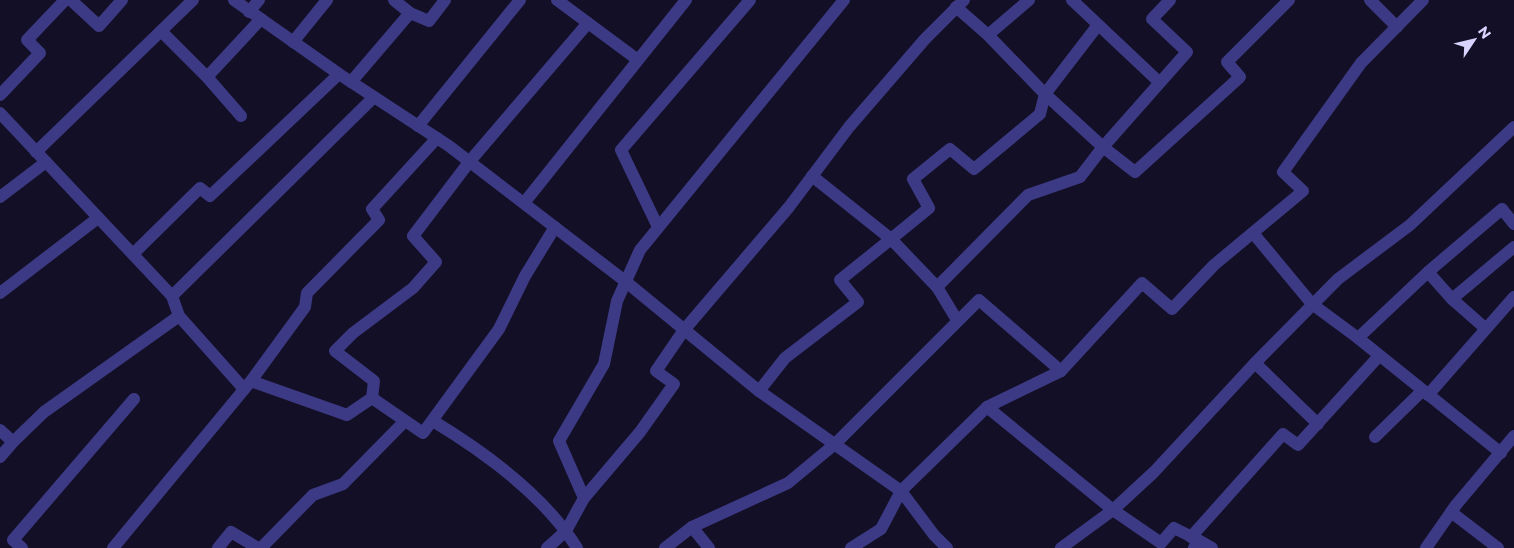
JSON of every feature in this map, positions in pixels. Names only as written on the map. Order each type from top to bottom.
[{"type":"street","points":[[0,95],[40,53],[27,40],[65,0]]},
{"type":"street","points":[[71,0],[99,26],[122,0]]},
{"type":"street","points":[[36,152],[193,0]]},
{"type":"street","points":[[234,0],[338,74],[470,161],[626,280],[759,391],[902,491],[934,534],[948,548]]},
{"type":"street","points":[[249,12],[259,0]]},
{"type":"street","points":[[293,42],[327,0]]},
{"type":"street","points":[[394,0],[410,13],[429,21],[446,0]]},
{"type":"street","points":[[418,126],[520,0]]},
{"type":"street","points":[[524,203],[686,0]]},
{"type":"street","points":[[658,227],[621,150],[750,0]]},
{"type":"street","points":[[584,498],[559,441],[604,364],[617,302],[640,250],[844,0]]},
{"type":"street","points":[[988,35],[1029,0]]},
{"type":"street","points":[[1072,0],[1159,82]]},
{"type":"street","points":[[937,287],[1028,195],[1080,178],[1159,82],[1187,52],[1152,19],[1170,0]]},
{"type":"street","points":[[547,548],[566,531],[584,498],[640,432],[674,384],[656,371],[684,330],[789,207],[849,127],[925,39],[960,4],[1045,94],[1135,172],[1240,78],[1227,62],[1289,0]]},
{"type":"street","points":[[1370,0],[1397,27]]},
{"type":"street","points":[[850,548],[881,528],[902,491],[987,408],[1061,371],[1142,282],[1172,309],[1214,265],[1303,191],[1283,172],[1361,63],[1422,0]]},
{"type":"street","points":[[559,1],[638,60]]},
{"type":"street","points":[[351,82],[410,13]]},
{"type":"street","points":[[207,77],[261,19]]},
{"type":"street","points":[[0,114],[172,296],[179,316],[248,385],[347,415],[372,398],[374,382],[335,351],[353,333],[413,288],[436,262],[413,236],[470,161],[588,23]]},
{"type":"street","points":[[759,391],[785,358],[858,302],[840,280],[929,208],[913,179],[950,149],[974,169],[1040,114],[1045,94],[1098,25]]},
{"type":"street","points":[[161,31],[207,77],[241,116]]},
{"type":"street","points":[[133,254],[200,188],[210,196],[338,74]]},
{"type":"street","points":[[172,296],[374,97]]},
{"type":"street","points":[[1061,548],[1113,510],[1154,472],[1255,363],[1338,279],[1410,225],[1514,127]]},
{"type":"street","points":[[113,548],[248,385],[305,307],[307,293],[379,220],[372,209],[437,138]]},
{"type":"street","points":[[0,197],[46,162]]},
{"type":"street","points":[[812,176],[891,239],[937,287],[958,320]]},
{"type":"street","points":[[1358,338],[1428,272],[1502,209],[1514,224]]},
{"type":"street","points":[[0,293],[98,218]]},
{"type":"street","points":[[372,398],[423,433],[499,329],[525,276],[555,227]]},
{"type":"street","points":[[1253,233],[1312,304],[1358,338],[1501,454]]},
{"type":"street","points":[[1452,299],[1514,247]]},
{"type":"street","points":[[1428,272],[1452,299],[1485,328]]},
{"type":"street","points":[[1375,437],[1425,393],[1514,297]]},
{"type":"street","points":[[666,548],[692,527],[788,483],[835,444],[979,300],[1061,371]]},
{"type":"street","points":[[0,457],[44,412],[179,316]]},
{"type":"street","points":[[1195,542],[1283,434],[1298,445],[1379,356]]},
{"type":"street","points":[[1255,363],[1318,424]]},
{"type":"street","points":[[22,548],[13,540],[134,399]]},
{"type":"street","points":[[987,408],[1113,510],[1162,543],[1174,528],[1195,542],[1212,548]]},
{"type":"street","points":[[218,548],[231,532],[260,548],[313,495],[343,484],[405,421]]},
{"type":"street","points":[[433,421],[469,443],[511,475],[566,531],[577,548]]},
{"type":"street","points":[[0,430],[13,442]]},
{"type":"street","points":[[1426,548],[1451,512],[1514,436]]},
{"type":"street","points":[[1451,512],[1498,548]]},
{"type":"street","points":[[692,527],[709,548]]}]
